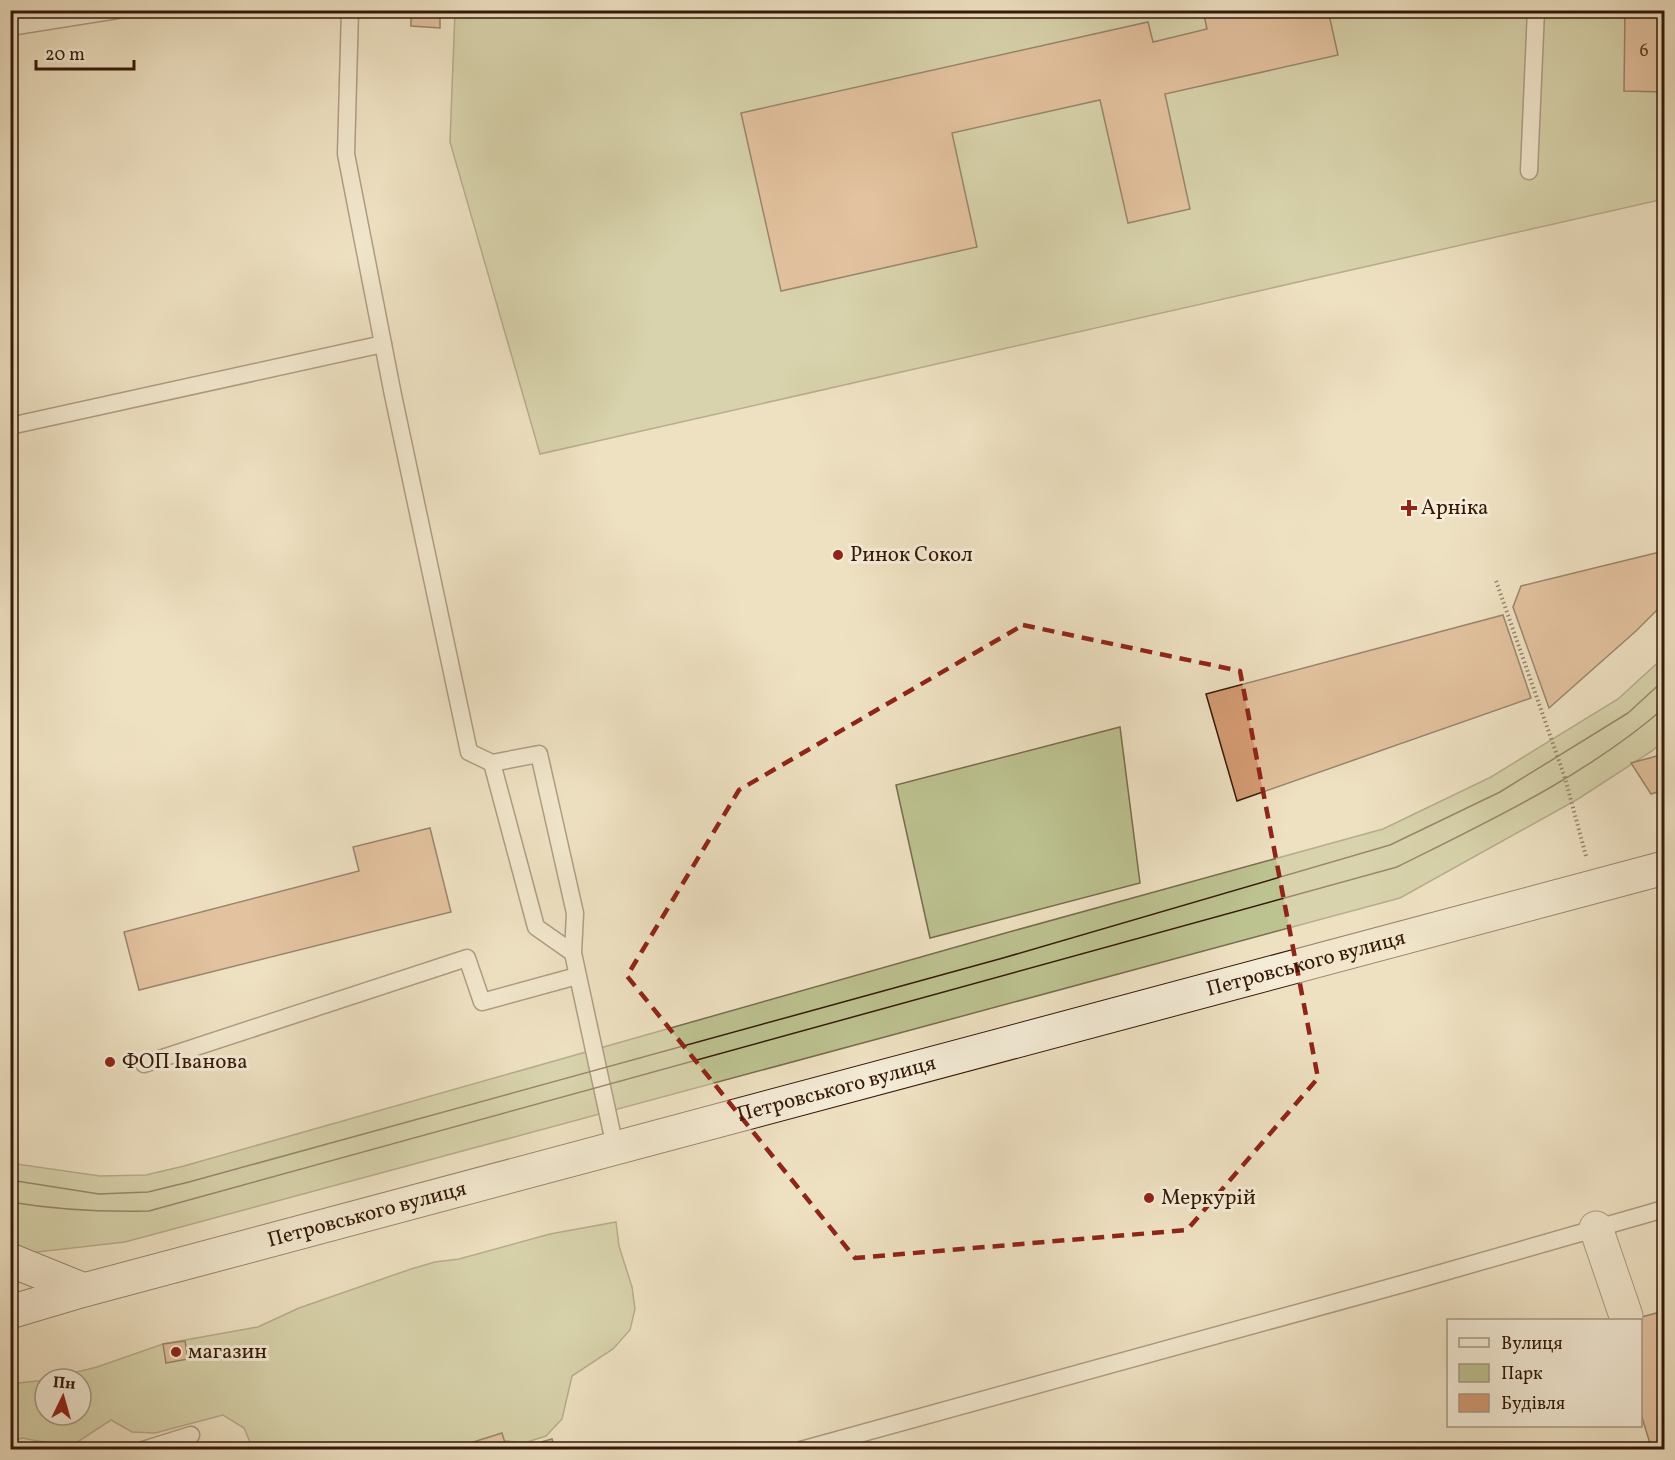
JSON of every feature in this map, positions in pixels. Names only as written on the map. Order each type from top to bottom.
[{"type":"main road","name":"Петровського вулиця","points":[[10,1312],[615,1147],[1665,867]]},
{"type":"main road","points":[[1596,1228],[1626,1316]]},
{"type":"main road","points":[[10,1260],[84,1290]]},
{"type":"main road","points":[[10,1322],[84,1290]]},
{"type":"lane","points":[[10,27],[117,10]]},
{"type":"lane","points":[[350,10],[346,154],[383,344],[469,752],[492,763],[539,754],[575,913],[573,953],[615,1147]]},
{"type":"lane","points":[[1529,171],[1536,10]]},
{"type":"lane","points":[[10,426],[383,344]]},
{"type":"lane","points":[[492,763],[536,927],[573,953]]},
{"type":"lane","points":[[144,1064],[467,958],[482,1002],[577,976]]},
{"type":"lane","points":[[801,1449],[1406,1283],[1665,1209]]},
{"type":"lane","points":[[143,1449],[191,1435],[187,1449]]},
{"type":"path","points":[[1496,581],[1565,778],[1593,886]]},
{"type":"highlighted area","points":[[1023,625],[1240,671],[1318,1078],[1187,1230],[855,1258],[627,976],[739,790]]},
{"type":"green space","points":[[455,11],[1664,11],[1664,199],[540,454],[450,142]]},
{"type":"green space","points":[[1664,657],[1664,740],[1652,751],[1578,799],[1400,898],[125,1242],[11,1255],[10,1163],[100,1176],[146,1175],[184,1166],[1002,934],[1383,829],[1491,777],[1618,699]]},
{"type":"green space","points":[[1120,727],[1140,883],[930,938],[896,785]]},
{"type":"green space","points":[[616,1222],[619,1246],[632,1287],[635,1309],[630,1330],[613,1349],[572,1376],[562,1419],[546,1436],[524,1443],[501,1440],[492,1449],[253,1449],[244,1428],[223,1415],[155,1433],[132,1432],[111,1420],[70,1447],[22,1438],[11,1442],[10,1384],[33,1381],[33,1427],[93,1427],[93,1368],[163,1344],[258,1327],[299,1308],[411,1269],[435,1262],[459,1259],[550,1234]]},
{"type":"building","points":[[411,10],[440,10],[440,28],[411,26]]},
{"type":"building","points":[[1203,10],[1328,10],[1338,55],[1165,94],[1190,209],[1128,223],[1100,100],[952,133],[977,247],[781,291],[741,113],[1148,22],[1153,42],[1207,29]]},
{"type":"building","points":[[1625,10],[1664,10],[1664,92],[1624,91]]},
{"type":"building","points":[[1664,551],[1664,603],[1549,708],[1513,607],[1521,586]]},
{"type":"building","points":[[1503,615],[1531,698],[1237,801],[1206,694]]},
{"type":"building","points":[[1664,754],[1664,790],[1651,794],[1631,763]]},
{"type":"building","points":[[430,828],[451,912],[139,990],[124,932],[359,871],[353,847]]},
{"type":"building","points":[[1664,1311],[1664,1446],[1652,1450],[1642,1418],[1642,1319],[1634,1319]]},
{"type":"building","name":"магазин","points":[[185,1341],[188,1359],[166,1363],[163,1344]]},
{"type":"building","points":[[502,1433],[507,1450],[448,1450]]},
{"type":"building","points":[[552,1439],[555,1450],[516,1449]]},
{"type":"tram line","points":[[10,1180],[99,1194],[148,1192],[1003,958],[1390,845],[1500,792],[1628,713],[1664,680]]},
{"type":"tram line","points":[[10,1202],[80,1210],[149,1211],[1397,867],[1536,796],[1570,776],[1634,732],[1664,708]]},
{"type":"place","name":"Арніка","points":[[1409,508]]},
{"type":"place","name":"Ринок Сокол","points":[[838,555]]},
{"type":"place","name":"ФОП Іванова","points":[[110,1062]]},
{"type":"place","name":"Меркурій","points":[[1149,1198]]},
{"type":"place","name":"магазин","points":[[176,1352]]}]
